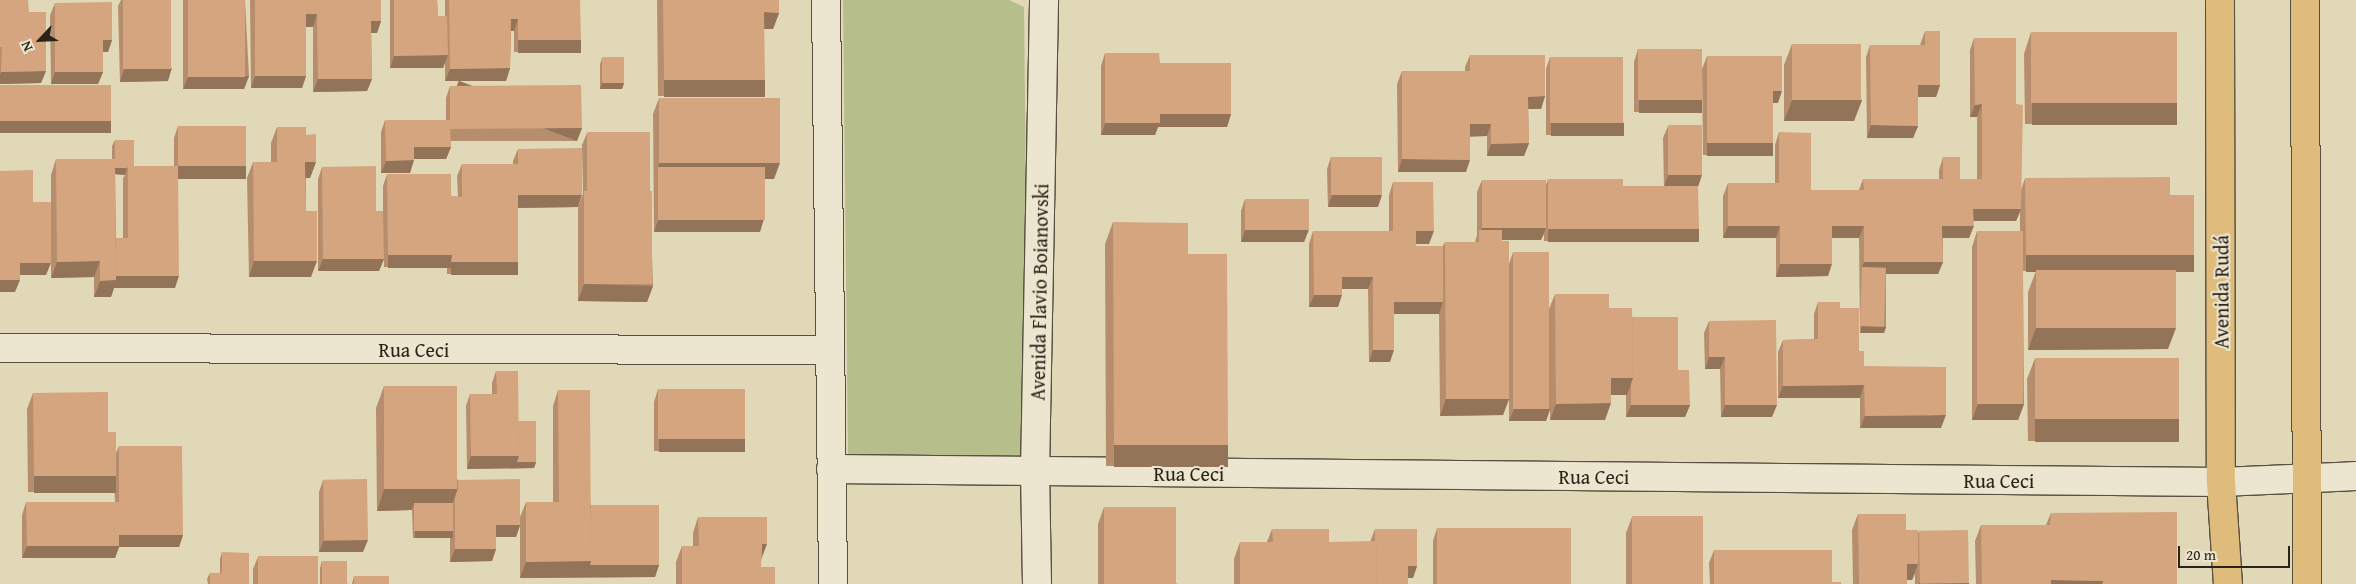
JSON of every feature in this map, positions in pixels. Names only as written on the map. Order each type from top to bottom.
[{"type":"main road","name":"Avenida Rudá","points":[[2220,0],[2221,482],[2228,584]]},
{"type":"main road","points":[[2305,0],[2306,584]]},
{"type":"street","points":[[826,0],[828,350],[833,584]]},
{"type":"street","name":"Avenida Flavio Boianovski","points":[[1037,584],[1035,472],[1044,0]]},
{"type":"street","name":"Rua Ceci","points":[[0,348],[828,350]]},
{"type":"street","name":"Rua Ceci","points":[[831,469],[2221,482],[2356,476]]},
{"type":"green space","points":[[843,0],[1009,0],[1024,7],[1029,462],[848,459]]},
{"type":"building","points":[[0,0],[28,0],[29,12],[46,12],[46,71],[1,72]]},
{"type":"building","points":[[123,0],[171,0],[171,69],[123,69]]},
{"type":"building","points":[[188,0],[245,0],[245,77],[188,77]]},
{"type":"building","points":[[255,0],[381,0],[381,21],[371,21],[372,79],[318,79],[317,14],[306,14],[306,76],[255,76]]},
{"type":"building","points":[[394,0],[437,0],[438,16],[447,16],[448,55],[394,56]]},
{"type":"building","points":[[449,0],[580,0],[581,40],[518,40],[518,19],[511,19],[510,68],[450,69]]},
{"type":"building","points":[[663,0],[779,0],[779,13],[764,12],[765,80],[664,80]]},
{"type":"building","points":[[112,2],[112,40],[103,40],[103,72],[55,72],[55,3]]},
{"type":"building","points":[[1925,31],[1940,31],[1940,85],[1918,85],[1918,126],[1871,125],[1870,45],[1925,45]]},
{"type":"building","points":[[2031,32],[2177,32],[2177,103],[2031,103]]},
{"type":"building","points":[[1974,38],[2016,38],[2016,104],[2023,105],[2021,209],[1973,209],[1974,226],[1942,226],[1943,262],[1864,262],[1864,226],[1832,226],[1832,264],[1780,264],[1780,226],[1728,226],[1728,183],[1779,183],[1779,132],[1811,133],[1811,190],[1864,190],[1863,179],[1943,179],[1943,157],[1960,157],[1960,179],[1982,179],[1982,104],[1975,105]]},
{"type":"building","points":[[1792,44],[1861,44],[1861,100],[1792,100]]},
{"type":"building","points":[[1638,49],[1702,49],[1702,100],[1638,100]]},
{"type":"building","points":[[1105,53],[1159,53],[1160,63],[1231,63],[1231,114],[1160,114],[1160,123],[1105,123]]},
{"type":"building","points":[[1470,55],[1545,55],[1545,96],[1528,97],[1529,143],[1491,144],[1491,124],[1470,124],[1470,160],[1402,159],[1402,71],[1470,71]]},
{"type":"building","points":[[1707,56],[1782,56],[1782,91],[1773,91],[1773,143],[1707,143]]},
{"type":"building","points":[[602,57],[624,57],[624,83],[602,83]]},
{"type":"building","points":[[1550,57],[1623,57],[1623,123],[1550,123]]},
{"type":"building","points":[[0,85],[111,85],[111,121],[0,121]]},
{"type":"building","points":[[581,85],[582,128],[450,129],[451,147],[414,147],[414,160],[386,161],[385,120],[450,120],[450,86]]},
{"type":"building","points":[[659,98],[780,98],[780,163],[659,163]]},
{"type":"building","points":[[1668,125],[1702,125],[1702,175],[1668,175]]},
{"type":"building","points":[[178,126],[246,126],[246,166],[178,166]]},
{"type":"building","points":[[277,127],[306,127],[306,135],[316,134],[316,162],[305,162],[306,211],[317,211],[317,261],[254,261],[253,162],[277,162]]},
{"type":"building","points":[[587,132],[650,132],[650,191],[587,191]]},
{"type":"building","points":[[115,140],[134,140],[134,166],[115,168]]},
{"type":"building","points":[[582,148],[582,195],[518,195],[518,262],[451,262],[452,255],[388,255],[387,174],[451,174],[451,196],[462,197],[462,164],[518,164],[518,149]]},
{"type":"building","points":[[1331,157],[1382,157],[1382,195],[1331,195]]},
{"type":"building","points":[[56,159],[115,159],[116,280],[100,281],[100,261],[57,262]]},
{"type":"building","points":[[128,166],[178,166],[179,276],[116,276],[116,238],[128,238]]},
{"type":"building","points":[[376,166],[376,211],[383,211],[384,259],[323,259],[322,167]]},
{"type":"building","points":[[658,167],[765,167],[765,220],[658,220]]},
{"type":"building","points":[[33,170],[33,202],[51,202],[51,263],[20,263],[20,280],[0,280],[0,171]]},
{"type":"building","points":[[2170,177],[2170,195],[2194,195],[2194,255],[2026,255],[2025,178]]},
{"type":"building","points":[[1548,179],[1623,179],[1623,186],[1698,186],[1699,229],[1548,229]]},
{"type":"building","points":[[1482,180],[1546,180],[1546,228],[1482,228]]},
{"type":"building","points":[[1393,182],[1433,182],[1434,231],[1416,231],[1416,246],[1443,246],[1443,302],[1394,302],[1394,350],[1373,350],[1373,277],[1342,277],[1342,295],[1314,295],[1313,231],[1393,231]]},
{"type":"building","points":[[584,191],[652,191],[652,284],[584,284]]},
{"type":"building","points":[[1245,199],[1309,199],[1309,230],[1245,230]]},
{"type":"building","points":[[1113,222],[1188,223],[1188,254],[1227,254],[1228,445],[1114,445]]},
{"type":"building","points":[[1479,230],[1502,230],[1502,241],[1509,241],[1509,399],[1446,399],[1445,242],[1479,242]]},
{"type":"building","points":[[1977,231],[2023,231],[2023,404],[1977,404]]},
{"type":"building","points":[[1513,252],[1549,252],[1549,409],[1513,409]]},
{"type":"building","points":[[1862,267],[1886,268],[1884,327],[1860,326]]},
{"type":"building","points":[[2036,270],[2176,270],[2176,328],[2036,328]]},
{"type":"building","points":[[1555,294],[1609,294],[1609,308],[1632,308],[1633,378],[1611,378],[1611,403],[1556,404]]},
{"type":"building","points":[[1818,302],[1840,302],[1840,308],[1859,308],[1859,351],[1864,351],[1864,366],[1946,367],[1946,415],[1865,416],[1864,385],[1783,386],[1783,340],[1818,339]]},
{"type":"building","points":[[1632,317],[1678,317],[1678,370],[1689,370],[1690,405],[1631,405],[1631,384],[1633,378]]},
{"type":"building","points":[[1776,320],[1777,405],[1725,405],[1725,357],[1709,357],[1709,321]]},
{"type":"building","points":[[2035,358],[2179,358],[2179,419],[2035,419]]},
{"type":"building","points":[[496,371],[518,371],[519,456],[471,456],[470,394],[497,394]]},
{"type":"building","points":[[384,386],[457,386],[457,489],[384,489]]},
{"type":"building","points":[[658,389],[745,389],[745,439],[658,439]]},
{"type":"building","points":[[558,390],[590,390],[591,561],[526,562],[526,502],[559,502]]},
{"type":"building","points":[[108,392],[108,432],[116,432],[116,476],[34,476],[33,393]]},
{"type":"building","points":[[518,421],[536,421],[536,462],[517,462],[519,456]]},
{"type":"building","points":[[119,446],[182,446],[183,535],[119,535],[119,546],[27,546],[26,502],[119,502]]},
{"type":"building","points":[[367,479],[368,540],[324,541],[323,480]]},
{"type":"building","points":[[520,479],[520,525],[496,525],[496,549],[455,549],[455,498],[458,480]]},
{"type":"building","points":[[414,503],[453,503],[453,531],[414,531]]},
{"type":"building","points":[[591,505],[659,505],[659,565],[590,565]]},
{"type":"building","points":[[1104,507],[1176,507],[1176,584],[1104,584]]},
{"type":"building","points":[[2177,512],[2177,584],[2103,584],[2103,581],[2051,580],[2051,584],[1982,584],[1981,525],[2050,525],[2051,513]]},
{"type":"building","points":[[1858,514],[1906,514],[1906,530],[1918,530],[1918,564],[1907,564],[1907,584],[1859,584]]},
{"type":"building","points":[[1632,516],[1703,516],[1703,584],[1632,584]]},
{"type":"building","points":[[698,517],[767,517],[767,544],[762,544],[761,567],[775,567],[775,584],[682,584],[682,546],[699,546]]},
{"type":"building","points":[[1437,528],[1571,528],[1571,584],[1437,584]]},
{"type":"building","points":[[1272,529],[1329,529],[1329,542],[1376,541],[1377,584],[1240,584],[1240,542],[1273,542]]},
{"type":"building","points":[[1375,529],[1417,529],[1417,566],[1408,566],[1408,584],[1377,584]]},
{"type":"building","points":[[1968,530],[1969,583],[1920,584],[1919,531]]},
{"type":"building","points":[[1714,550],[1832,550],[1832,582],[1841,582],[1841,584],[1714,584]]},
{"type":"building","points":[[222,552],[249,553],[249,584],[210,584],[210,573],[222,573]]},
{"type":"building","points":[[258,556],[318,556],[318,584],[258,584]]},
{"type":"building","points":[[322,561],[347,561],[347,584],[322,584]]},
{"type":"building","points":[[354,576],[389,576],[389,584],[354,584]]}]
